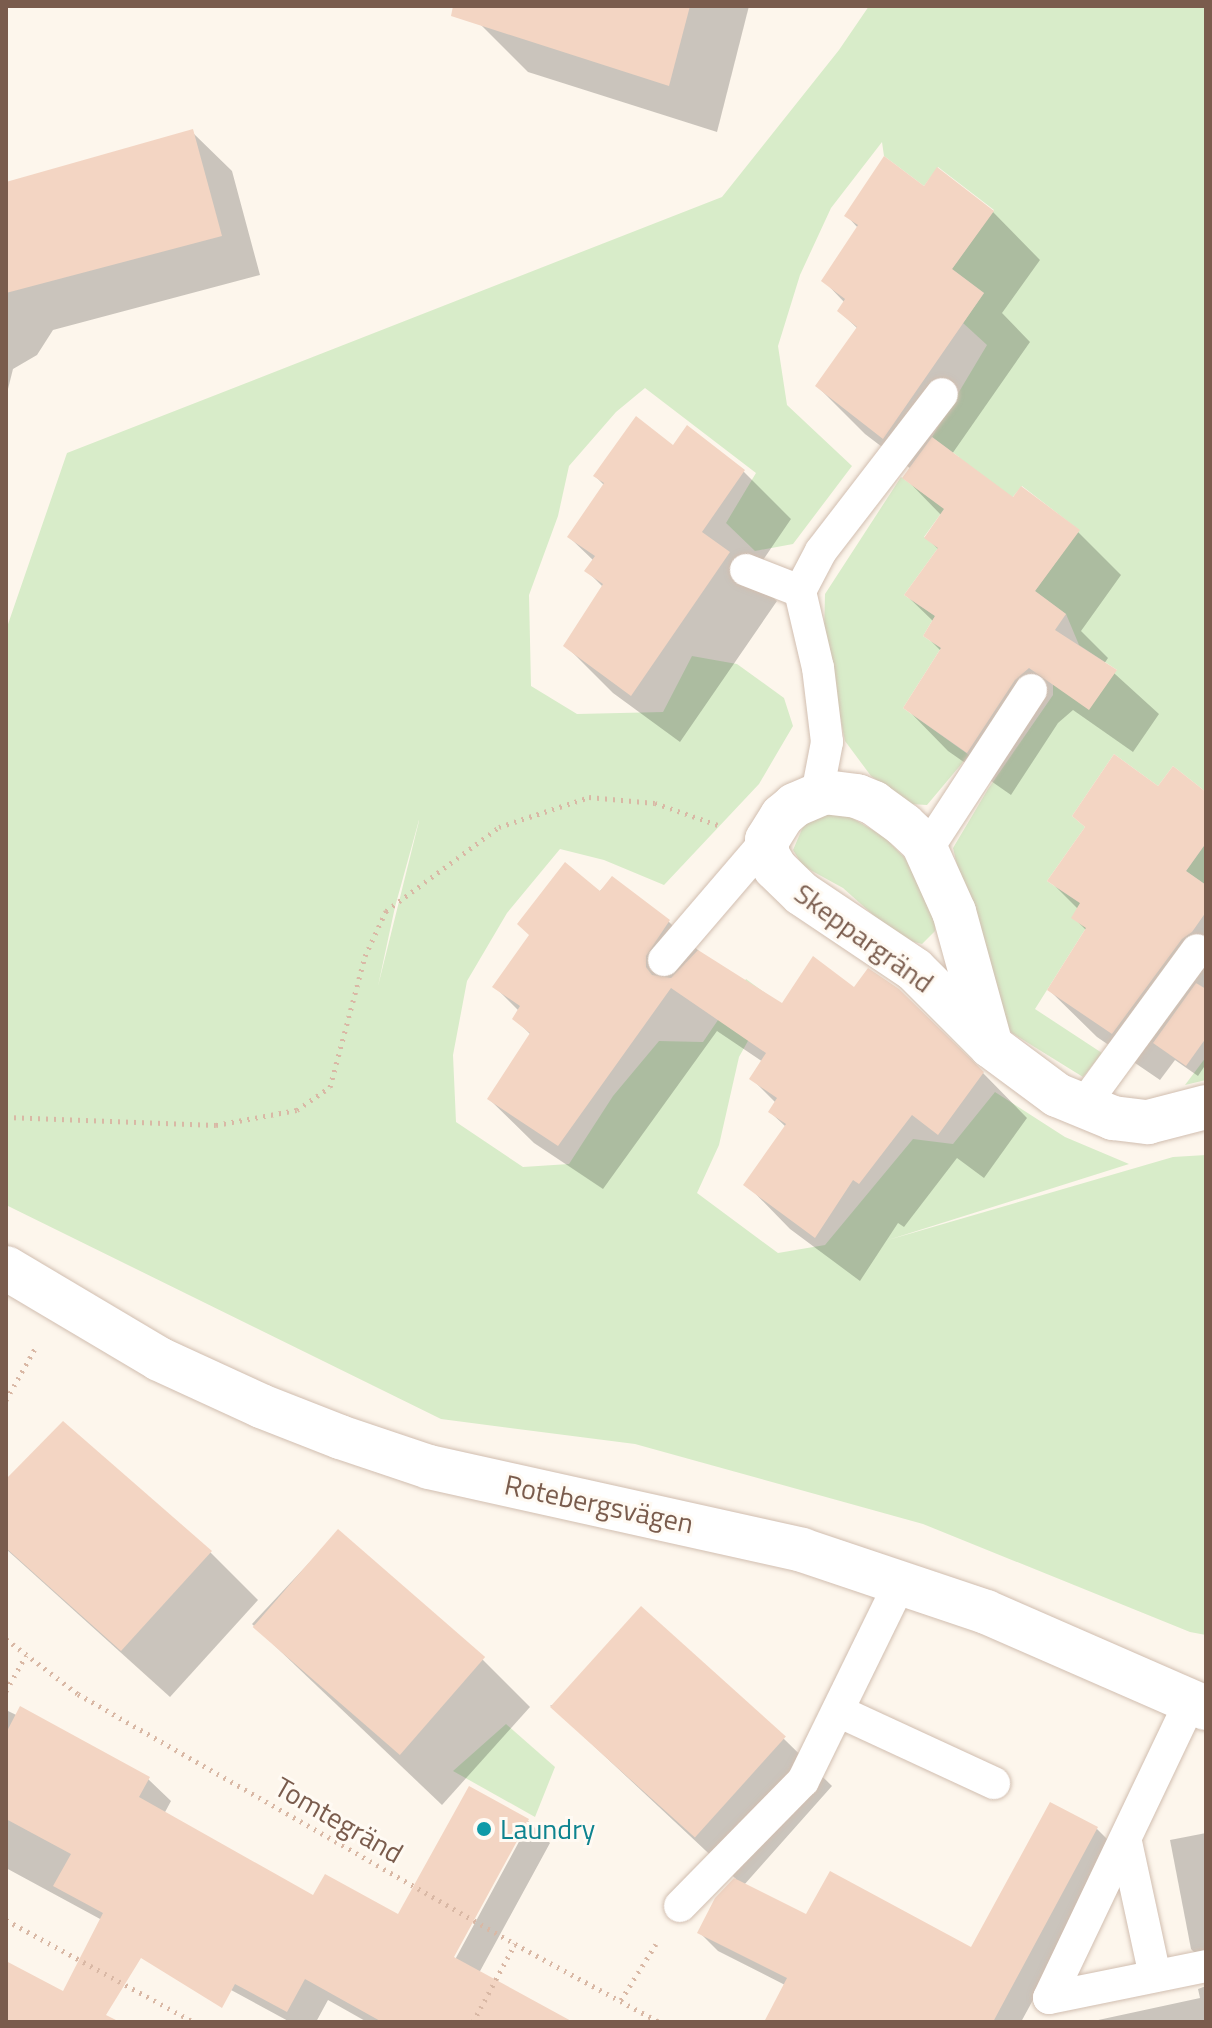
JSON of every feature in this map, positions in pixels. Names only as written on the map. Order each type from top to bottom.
[{"type":"street","name":"Skeppargränd","points":[[817,794],[842,792],[874,803],[904,825],[927,849],[954,912],[991,1046]]},
{"type":"street","points":[[767,840],[782,816],[817,794]]},
{"type":"street","name":"Skeppargränd","points":[[767,840],[767,854],[787,882],[915,970],[991,1046],[1057,1095],[1113,1118],[1148,1122],[1206,1107]]},
{"type":"street","name":"Rotebergsvägen","points":[[6,1268],[159,1359],[261,1406],[429,1467],[552,1496],[687,1522],[802,1550],[901,1581],[986,1612],[1198,1706]]},
{"type":"lane","points":[[817,794],[827,742],[818,668],[800,591],[821,551],[942,394]]},
{"type":"lane","points":[[746,570],[800,591]]},
{"type":"lane","points":[[927,849],[1031,690]]},
{"type":"lane","points":[[664,960],[767,840]]},
{"type":"lane","points":[[1083,1106],[1197,950]]},
{"type":"lane","points":[[680,1906],[803,1781],[901,1581]]},
{"type":"lane","points":[[1198,1706],[1049,1998],[1206,1966]]},
{"type":"lane","points":[[838,1711],[994,1783]]},
{"type":"lane","points":[[1126,1842],[1155,1976]]},
{"type":"path","points":[[6,1117],[216,1125],[297,1110],[330,1087],[365,956],[386,911],[499,827],[589,797],[655,803],[767,840]]},
{"type":"path","points":[[6,1400],[61,1303]]},
{"type":"path","name":"Tomtegränd","points":[[6,1639],[78,1694],[515,1944],[659,2022]]},
{"type":"path","points":[[6,1691],[26,1655]]},
{"type":"path","points":[[621,2000],[680,1906]]},
{"type":"path","points":[[6,1920],[194,2022]]},
{"type":"path","points":[[473,2022],[515,1944]]},
{"type":"green space","points":[[869,6],[1206,6],[1206,792],[1173,766],[1158,786],[1114,754],[1072,816],[1085,827],[1047,881],[1080,903],[1086,928],[1035,1009],[1102,1053],[1083,1077],[1012,1033],[991,1011],[953,848],[988,789],[1053,695],[1053,685],[1117,670],[1079,645],[1066,614],[1035,591],[1079,530],[1022,486],[1005,506],[968,476],[924,537],[938,548],[904,595],[935,616],[923,636],[941,648],[903,708],[969,755],[927,805],[910,804],[871,776],[845,741],[824,635],[825,594],[901,477],[931,499],[959,457],[932,437],[987,345],[963,323],[984,293],[952,269],[994,210],[938,167],[924,186],[884,156],[882,142],[831,208],[800,275],[778,346],[787,405],[852,466],[793,544],[755,551],[726,523],[756,473],[645,388],[616,412],[569,466],[558,516],[529,595],[531,686],[577,714],[663,712],[692,656],[737,664],[784,698],[793,726],[759,784],[664,885],[604,860],[560,849],[507,913],[467,981],[453,1055],[456,1122],[523,1167],[569,1164],[613,1096],[659,1041],[703,1042],[746,979],[772,998],[739,1057],[719,1145],[697,1193],[778,1253],[825,1245],[913,1139],[953,1144],[995,1092],[1065,1137],[1129,1164],[888,1240],[1173,1157],[1206,1155],[1206,1635],[1190,1632],[923,1524],[635,1444],[441,1419],[6,1205],[6,630],[67,453],[722,197],[839,50]],"holes":[[[419,820],[378,986],[395,907]]]},
{"type":"green space","points":[[845,814],[883,836],[908,861],[936,912],[935,931],[922,944],[899,938],[843,888],[803,866],[793,850],[808,815]]},
{"type":"green space","points":[[1206,843],[1206,885],[1186,871]]},
{"type":"green space","points":[[1206,1057],[1206,1080],[1185,1085]]},
{"type":"green space","points":[[506,1724],[555,1767],[535,1817],[453,1771]]},
{"type":"building","points":[[453,6],[690,6],[669,86],[451,16]]},
{"type":"building","points":[[193,129],[222,236],[6,293],[6,182]]},
{"type":"building","points":[[884,156],[924,186],[937,167],[994,211],[952,269],[984,293],[883,439],[815,386],[857,327],[837,311],[845,299],[821,281],[858,225],[844,216]]},
{"type":"building","points":[[636,416],[673,445],[687,425],[745,470],[702,532],[730,552],[631,696],[563,646],[603,584],[584,571],[595,556],[567,537],[604,483],[593,476]]},
{"type":"building","points":[[932,437],[1013,497],[1021,486],[1080,530],[1035,591],[1066,614],[1055,630],[1117,670],[1089,710],[1029,668],[1015,680],[967,753],[903,708],[941,648],[923,636],[935,616],[904,595],[938,548],[924,538],[944,509],[902,478]]},
{"type":"building","points":[[1114,754],[1158,786],[1173,766],[1206,792],[1206,843],[1186,871],[1206,885],[1206,912],[1192,932],[1182,939],[1112,1034],[1047,990],[1086,928],[1071,918],[1080,903],[1047,881],[1085,827],[1072,816]]},
{"type":"building","points":[[565,862],[600,891],[612,876],[670,920],[646,956],[646,967],[652,975],[671,978],[698,950],[782,1003],[813,956],[854,987],[868,968],[899,989],[984,1072],[938,1135],[912,1115],[859,1184],[853,1180],[815,1238],[743,1185],[786,1124],[768,1112],[777,1098],[749,1079],[766,1053],[671,988],[558,1146],[487,1099],[530,1033],[512,1019],[520,1006],[492,987],[529,935],[517,924]]},
{"type":"building","points":[[1196,983],[1206,989],[1206,1038],[1186,1066],[1153,1043]]},
{"type":"building","points":[[63,1421],[212,1551],[121,1651],[6,1548],[6,1479]]},
{"type":"building","points":[[338,1529],[485,1657],[400,1755],[253,1627]]},
{"type":"building","points":[[641,1606],[786,1736],[695,1838],[550,1707]]},
{"type":"building","points":[[20,1706],[150,1777],[139,1797],[313,1895],[325,1874],[398,1914],[469,1786],[529,1819],[454,1957],[573,2022],[382,2022],[305,1979],[287,2012],[235,1984],[222,2008],[141,1958],[106,2015],[120,2022],[6,2022],[6,1961],[63,1991],[103,1913],[53,1886],[71,1854],[6,1819],[6,1733]]},
{"type":"building","points":[[1050,1802],[1098,1827],[993,2022],[764,2022],[787,1978],[697,1933],[715,1898],[734,1878],[806,1914],[830,1871],[971,1947]]},
{"type":"place","name":"Laundry","points":[[484,1829]]}]
